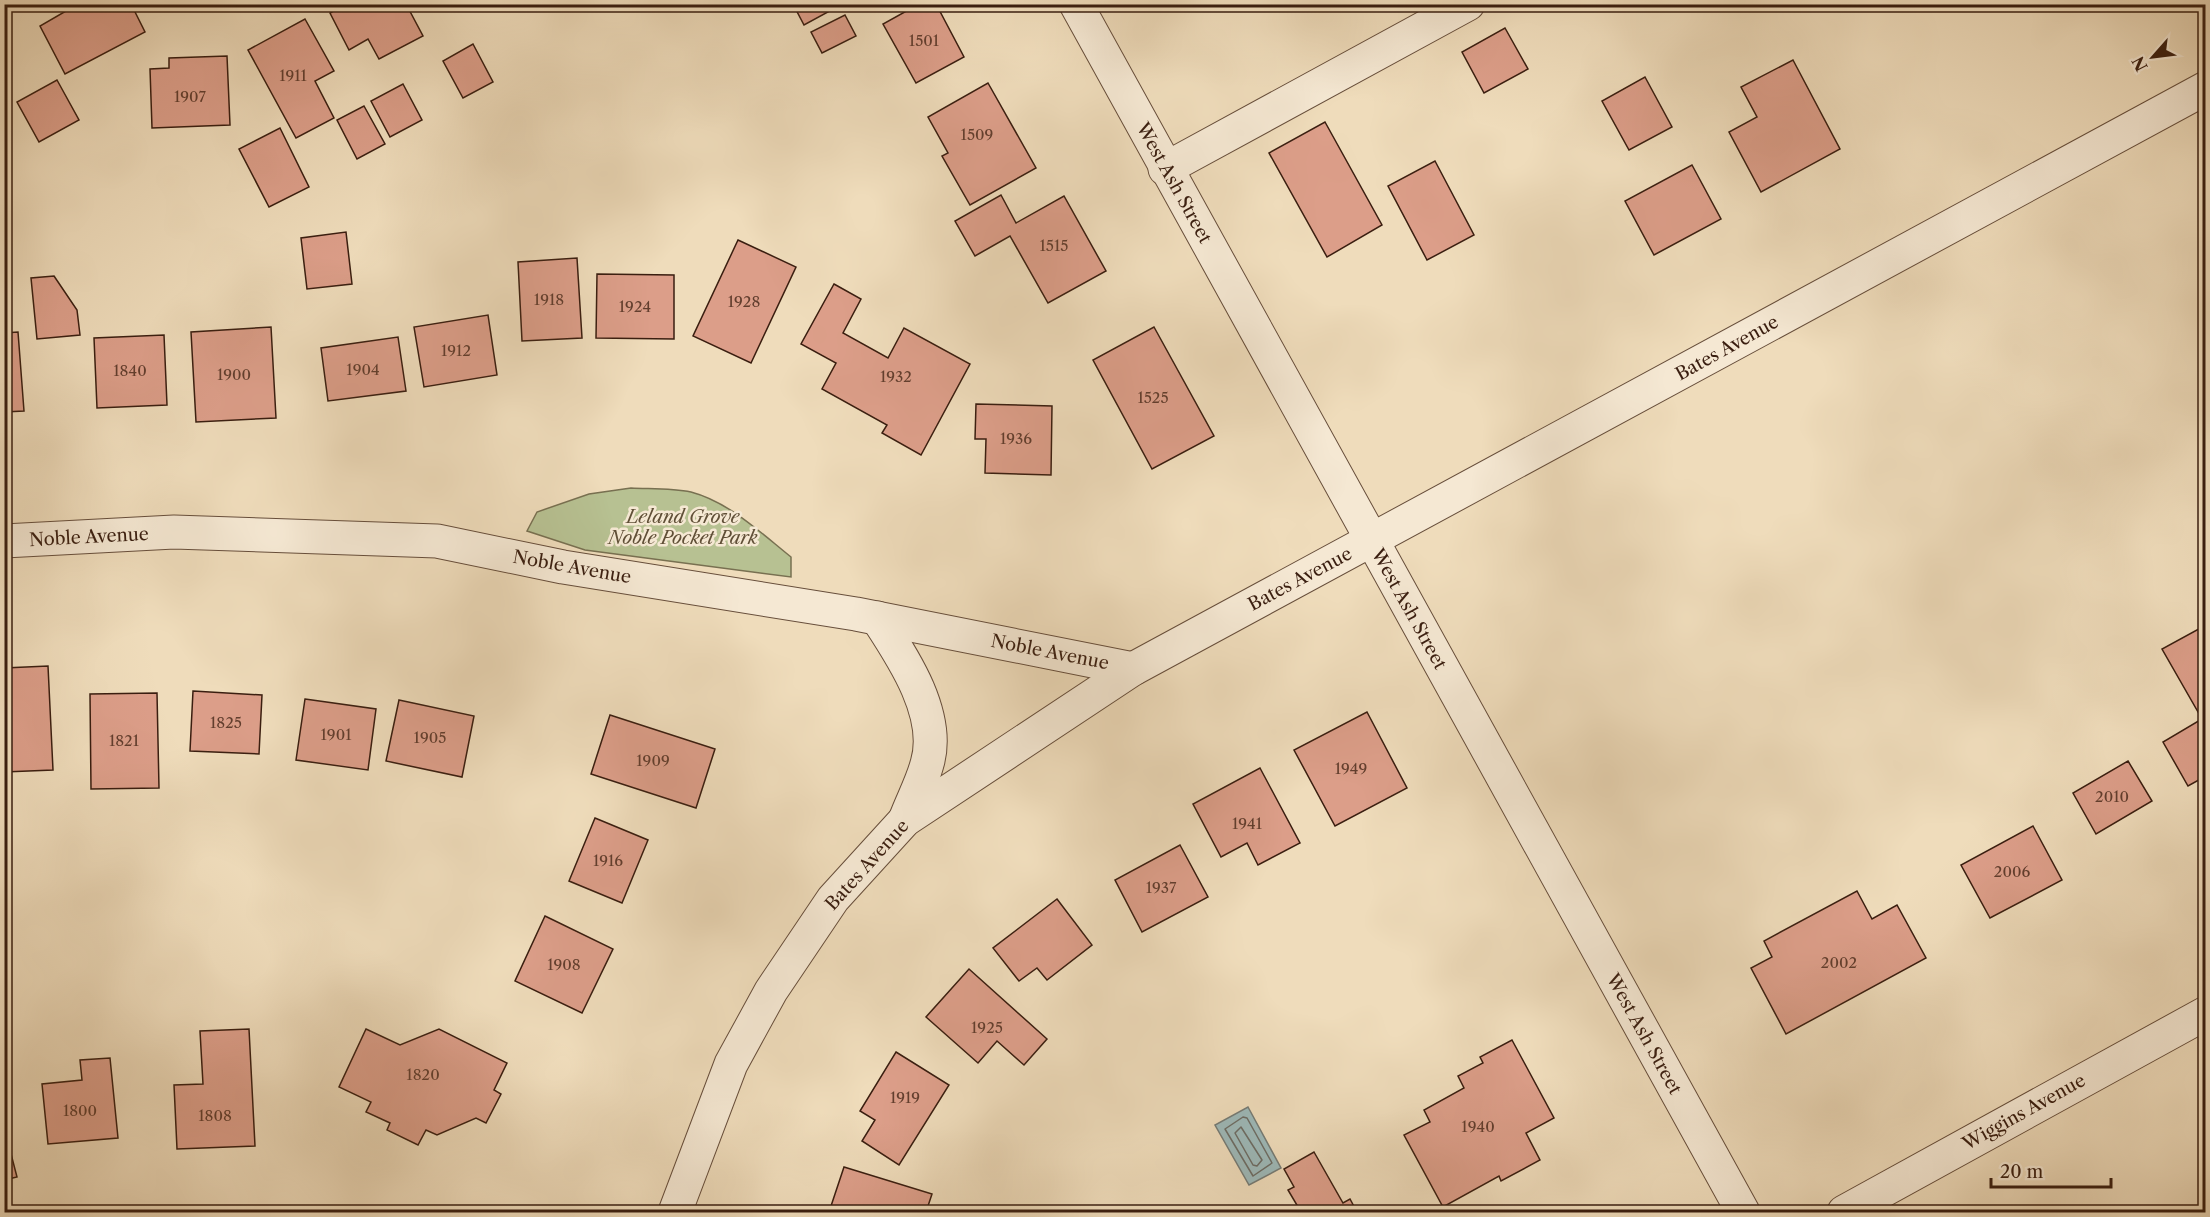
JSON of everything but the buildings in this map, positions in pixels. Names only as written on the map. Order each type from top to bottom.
[{"type":"street","name":"West Ash Street","points":[[1076,4],[1743,1212]]},
{"type":"street","points":[[1166,169],[1468,4]]},
{"type":"street","name":"Bates Avenue","points":[[675,1212],[731,1064],[771,991],[833,899],[905,820],[1133,669],[2205,88]]},
{"type":"street","name":"Noble Avenue","points":[[4,541],[174,532],[437,541],[563,567],[877,618],[1133,669]]},
{"type":"street","points":[[877,618],[911,670],[929,724],[928,761],[905,820]]},
{"type":"street","name":"Wiggins Avenue","points":[[1844,1212],[2205,1013]]},
{"type":"green space","name":"Leland Grove Noble Pocket Park","points":[[631,488],[691,492],[718,503],[744,519],[791,557],[791,577],[585,550],[527,531],[537,512],[589,494]]},
{"type":"water","points":[[1248,1107],[1281,1168],[1249,1185],[1215,1125]]}]
